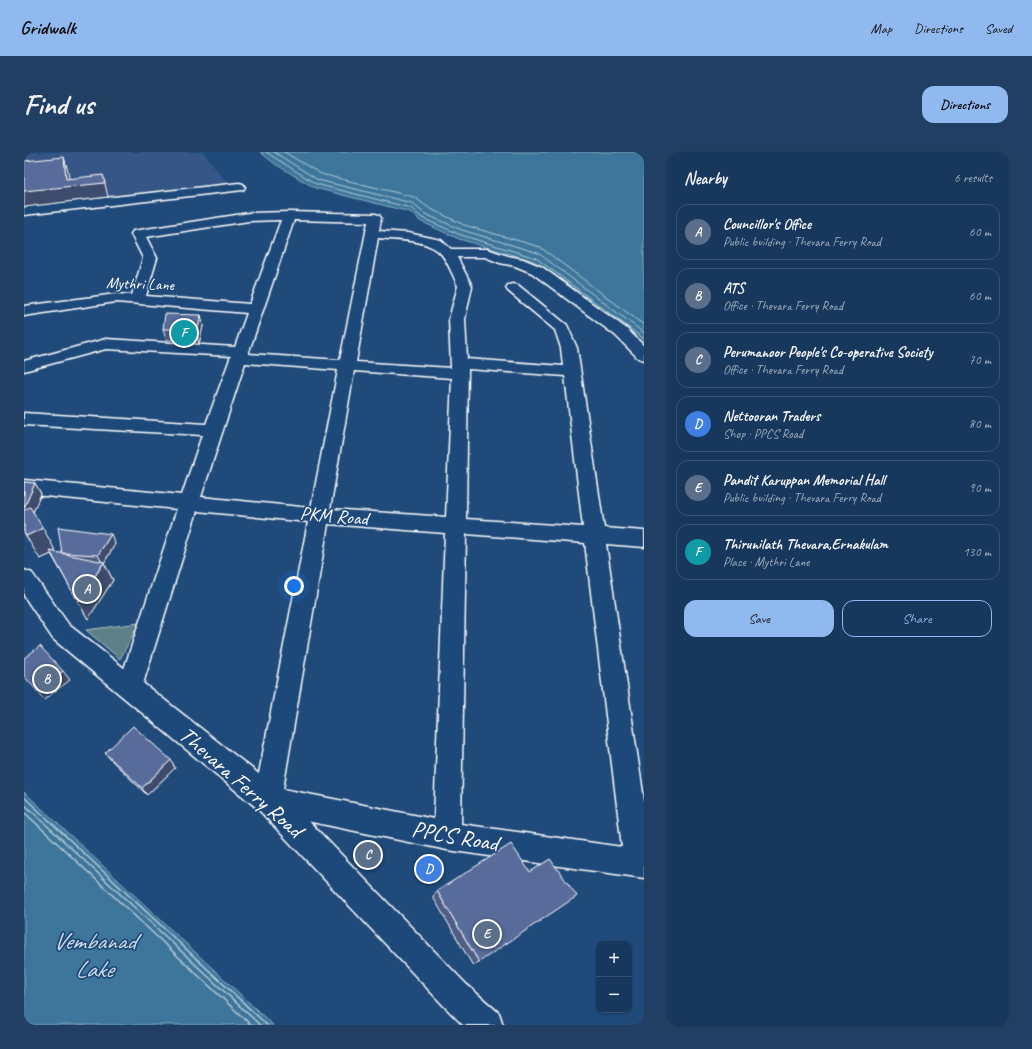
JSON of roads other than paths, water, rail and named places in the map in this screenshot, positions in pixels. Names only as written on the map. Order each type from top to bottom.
[{"type":"street","points":[[24,211],[238,187]]},
{"type":"street","points":[[221,189],[230,198]]},
{"type":"street","points":[[138,299],[150,258],[138,234],[245,212],[289,216],[375,218],[268,799]]},
{"type":"street","points":[[130,687],[212,430],[289,216]]},
{"type":"street","points":[[372,234],[408,236],[436,243],[448,253],[465,286],[457,319],[460,369],[446,836]]},
{"type":"street","points":[[448,253],[487,253],[504,260],[518,262],[537,270],[621,332],[644,356]]},
{"type":"street","points":[[513,288],[562,328],[569,348],[594,536],[642,864]]},
{"type":"street","name":"Mythri Lane","points":[[24,311],[116,298],[256,309]]},
{"type":"street","points":[[24,366],[106,344],[240,355],[347,366],[572,372]]},
{"type":"street","points":[[24,419],[212,430]]},
{"type":"street","name":"PKM Road","points":[[24,487],[190,502],[319,516],[644,539]]},
{"type":"street","name":"Thevara Ferry Road","points":[[24,579],[61,632],[268,799],[455,995],[487,1025]]},
{"type":"street","name":"PPCS Road","points":[[268,799],[446,836],[642,864]]},
{"type":"water","points":[[260,152],[644,152],[644,344],[534,261],[459,239],[420,221],[410,212],[315,188],[275,164]]},
{"type":"water","name":"Vembanad Lake","points":[[24,792],[273,1025],[24,1025]]},
{"type":"place","name":"Thirunilath Thevara,Ernakulam","points":[[184,333]]},
{"type":"place","name":"Councillor's Office","points":[[87,589]]},
{"type":"place","name":"ATS","points":[[47,679]]},
{"type":"place","name":"Perumanoor People's Co-operative Society","points":[[368,855]]},
{"type":"place","name":"Nettooran Traders","points":[[429,869]]},
{"type":"place","name":"Pandit Karuppan Memorial Hall","points":[[487,934]]}]
